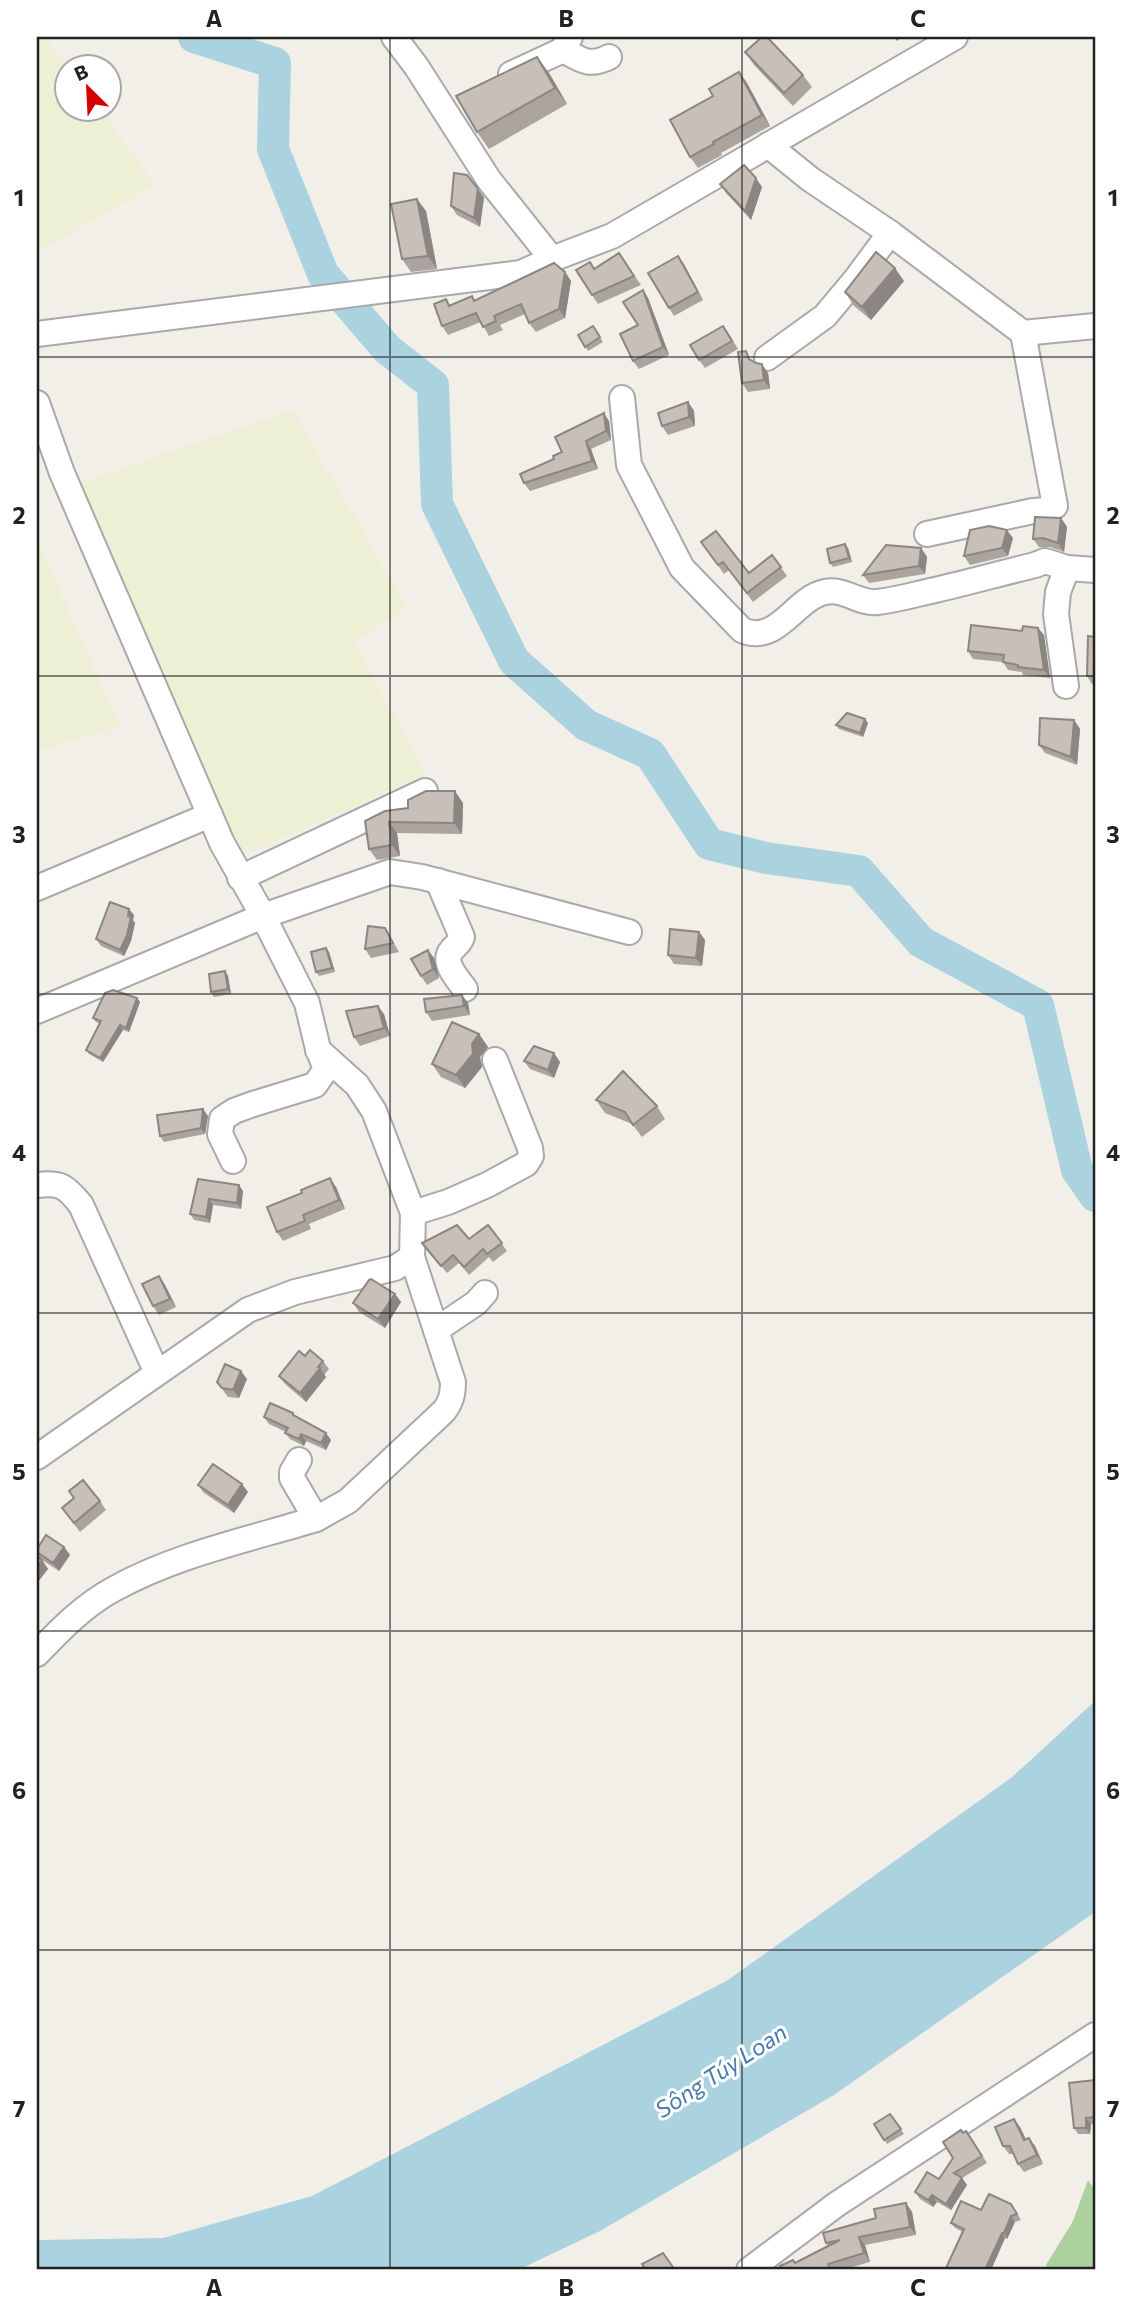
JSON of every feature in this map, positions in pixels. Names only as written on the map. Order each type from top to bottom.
[{"type":"street","points":[[394,37],[489,180],[552,259]]},
{"type":"street","points":[[37,334],[521,273],[612,236],[956,37]]},
{"type":"street","points":[[491,84],[567,43],[583,61],[597,63],[609,57]]},
{"type":"street","points":[[443,108],[467,96]]},
{"type":"street","points":[[768,145],[810,179],[890,233],[1023,333],[1095,326]]},
{"type":"street","points":[[767,358],[825,316],[890,233]]},
{"type":"street","points":[[927,534],[1048,510],[1055,506],[1023,333]]},
{"type":"street","points":[[622,398],[629,465],[682,568],[742,631],[750,634],[766,632],[788,618],[810,598],[825,592],[842,591],[873,603],[1045,561],[1067,568],[1095,570]]},
{"type":"street","points":[[37,403],[62,473],[210,815],[240,878],[263,916],[307,1003],[318,1049],[326,1069],[315,1085],[253,1104],[222,1119],[220,1134],[233,1161]]},
{"type":"street","points":[[1066,686],[1056,614],[1058,593],[1067,568]]},
{"type":"street","points":[[240,878],[425,791]]},
{"type":"street","points":[[37,888],[210,815]]},
{"type":"street","points":[[37,1011],[263,916],[390,872],[438,881],[629,932]]},
{"type":"street","points":[[438,881],[462,937],[459,945],[450,951],[448,960],[465,989]]},
{"type":"street","points":[[37,1654],[80,1612],[112,1590],[158,1567],[316,1519],[348,1501],[444,1411],[450,1402],[453,1382],[412,1257],[413,1213],[366,1096],[318,1049]]},
{"type":"street","points":[[413,1213],[487,1185],[526,1164],[531,1157],[530,1148],[495,1060]]},
{"type":"street","points":[[37,1185],[57,1184],[70,1191],[81,1205],[157,1373]]},
{"type":"street","points":[[37,1457],[247,1310],[295,1292],[395,1268],[412,1257]]},
{"type":"street","points":[[436,1330],[476,1303],[485,1293]]},
{"type":"street","points":[[299,1460],[292,1472],[292,1478],[316,1519]]},
{"type":"street","points":[[749,2270],[837,2204],[1095,2035]]},
{"type":"green space","points":[[37,37],[45,37],[57,52],[52,52],[52,122],[109,122],[156,185],[37,252]]},
{"type":"green space","points":[[292,410],[408,608],[354,641],[426,775],[236,858],[73,485]]},
{"type":"green space","points":[[37,539],[120,726],[37,751]]},
{"type":"green space","points":[[1088,2180],[1095,2190],[1095,2270],[1048,2270],[1046,2265],[1073,2221]]},
{"type":"water","name":"Sông Túy Loan","points":[[1095,1701],[1095,1912],[834,2095],[600,2231],[518,2270],[37,2270],[37,2240],[163,2238],[312,2196],[728,1980],[1011,1778]]},
{"type":"building","points":[[762,37],[767,37],[803,75],[784,93],[745,52]]},
{"type":"building","points":[[537,57],[555,88],[477,132],[456,96]]},
{"type":"building","points":[[739,72],[762,115],[690,157],[670,120],[713,96],[709,89]]},
{"type":"building","points":[[744,165],[756,178],[745,211],[720,184]]},
{"type":"building","points":[[454,173],[467,175],[478,189],[474,218],[451,206]]},
{"type":"building","points":[[417,199],[428,256],[402,259],[391,204]]},
{"type":"building","points":[[876,252],[895,268],[862,307],[845,292]]},
{"type":"building","points":[[619,253],[634,276],[592,295],[576,270],[590,262],[594,269]]},
{"type":"building","points":[[678,256],[698,292],[669,308],[648,273]]},
{"type":"building","points":[[554,263],[565,272],[559,309],[529,323],[521,304],[494,316],[496,321],[483,327],[476,313],[442,326],[434,304],[446,299],[449,306],[472,296],[474,301]]},
{"type":"building","points":[[643,290],[663,347],[633,361],[620,334],[638,325],[623,302]]},
{"type":"building","points":[[593,326],[600,337],[585,347],[578,335]]},
{"type":"building","points":[[723,326],[732,341],[699,360],[690,345]]},
{"type":"building","points":[[746,351],[749,359],[762,364],[764,380],[742,383],[738,352]]},
{"type":"building","points":[[688,402],[689,417],[662,426],[658,413]]},
{"type":"building","points":[[604,413],[606,431],[586,441],[592,461],[524,483],[520,474],[554,459],[553,456],[562,452],[555,437]]},
{"type":"building","points":[[1035,517],[1061,518],[1058,543],[1043,538],[1033,539]]},
{"type":"building","points":[[989,526],[1007,530],[1002,548],[964,556],[970,530]]},
{"type":"building","points":[[716,531],[749,573],[772,555],[781,567],[747,593],[723,562],[718,565],[701,542]]},
{"type":"building","points":[[845,544],[849,558],[830,563],[827,549]]},
{"type":"building","points":[[886,545],[921,548],[919,566],[863,575]]},
{"type":"building","points":[[971,625],[1022,631],[1023,626],[1038,628],[1044,670],[1003,662],[1004,655],[968,651]]},
{"type":"building","points":[[1088,636],[1095,637],[1095,676],[1087,676]]},
{"type":"building","points":[[847,713],[865,719],[860,733],[836,725]]},
{"type":"building","points":[[1040,718],[1074,720],[1071,757],[1039,745]]},
{"type":"building","points":[[426,791],[455,791],[454,823],[389,822],[392,845],[369,849],[365,821],[385,811],[408,808],[408,800]]},
{"type":"building","points":[[110,902],[129,909],[128,916],[131,917],[120,950],[96,939]]},
{"type":"building","points":[[368,926],[385,928],[393,943],[365,949]]},
{"type":"building","points":[[670,929],[699,932],[696,958],[668,955]]},
{"type":"building","points":[[326,948],[332,968],[316,972],[311,952]]},
{"type":"building","points":[[428,950],[433,969],[421,976],[411,959]]},
{"type":"building","points":[[225,971],[228,989],[211,992],[209,974]]},
{"type":"building","points":[[113,990],[137,998],[126,1028],[120,1025],[100,1058],[86,1050],[101,1021],[93,1018],[105,993]]},
{"type":"building","points":[[462,995],[464,1006],[426,1012],[424,999]]},
{"type":"building","points":[[378,1006],[384,1028],[354,1037],[346,1011]]},
{"type":"building","points":[[452,1022],[479,1034],[472,1044],[473,1054],[456,1075],[432,1064]]},
{"type":"building","points":[[534,1046],[554,1053],[548,1070],[524,1061]]},
{"type":"building","points":[[623,1071],[657,1106],[633,1125],[625,1112],[596,1100]]},
{"type":"building","points":[[203,1109],[201,1128],[160,1136],[157,1115]]},
{"type":"building","points":[[330,1178],[339,1200],[303,1215],[305,1221],[277,1232],[267,1207]]},
{"type":"building","points":[[198,1179],[239,1185],[237,1203],[209,1199],[206,1217],[190,1214]]},
{"type":"building","points":[[457,1225],[469,1239],[488,1225],[502,1243],[487,1254],[483,1249],[464,1267],[453,1255],[441,1266],[422,1243]]},
{"type":"building","points":[[159,1276],[170,1299],[153,1306],[142,1284]]},
{"type":"building","points":[[371,1279],[395,1294],[378,1319],[353,1303]]},
{"type":"building","points":[[310,1350],[323,1361],[300,1393],[279,1376],[299,1351],[305,1356]]},
{"type":"building","points":[[225,1364],[241,1371],[233,1390],[222,1388],[217,1382]]},
{"type":"building","points":[[270,1403],[326,1433],[321,1443],[301,1434],[299,1439],[285,1433],[288,1428],[264,1417]]},
{"type":"building","points":[[213,1464],[242,1484],[228,1505],[198,1485]]},
{"type":"building","points":[[83,1480],[100,1501],[74,1523],[62,1508],[74,1498],[69,1491]]},
{"type":"building","points":[[46,1535],[64,1547],[53,1563],[37,1552]]},
{"type":"building","points":[[1095,2080],[1095,2117],[1086,2118],[1086,2128],[1074,2128],[1069,2083]]},
{"type":"building","points":[[890,2114],[901,2129],[884,2140],[874,2124]]},
{"type":"building","points":[[1014,2119],[1024,2140],[1029,2138],[1037,2155],[1018,2164],[1010,2146],[1003,2146],[995,2127]]},
{"type":"building","points":[[961,2130],[963,2133],[966,2131],[982,2156],[954,2173],[962,2178],[946,2204],[932,2195],[928,2200],[915,2192],[927,2172],[939,2179],[953,2158],[943,2142]]},
{"type":"building","points":[[989,2194],[1011,2204],[1017,2214],[1011,2216],[985,2270],[946,2268],[964,2229],[951,2223],[961,2201],[981,2210]]},
{"type":"building","points":[[906,2203],[910,2227],[859,2237],[864,2253],[828,2264],[831,2270],[783,2270],[780,2266],[793,2260],[795,2263],[840,2240],[826,2243],[823,2233],[876,2218],[874,2209]]},
{"type":"building","points":[[663,2253],[675,2270],[646,2270],[642,2264]]},
{"type":"waterway","points":[[194,37],[275,63],[273,149],[323,274],[387,349],[433,385],[437,504],[514,661],[586,725],[650,754],[709,844],[766,858],[859,871],[921,942],[1038,1005],[1077,1170],[1095,1196]]}]
